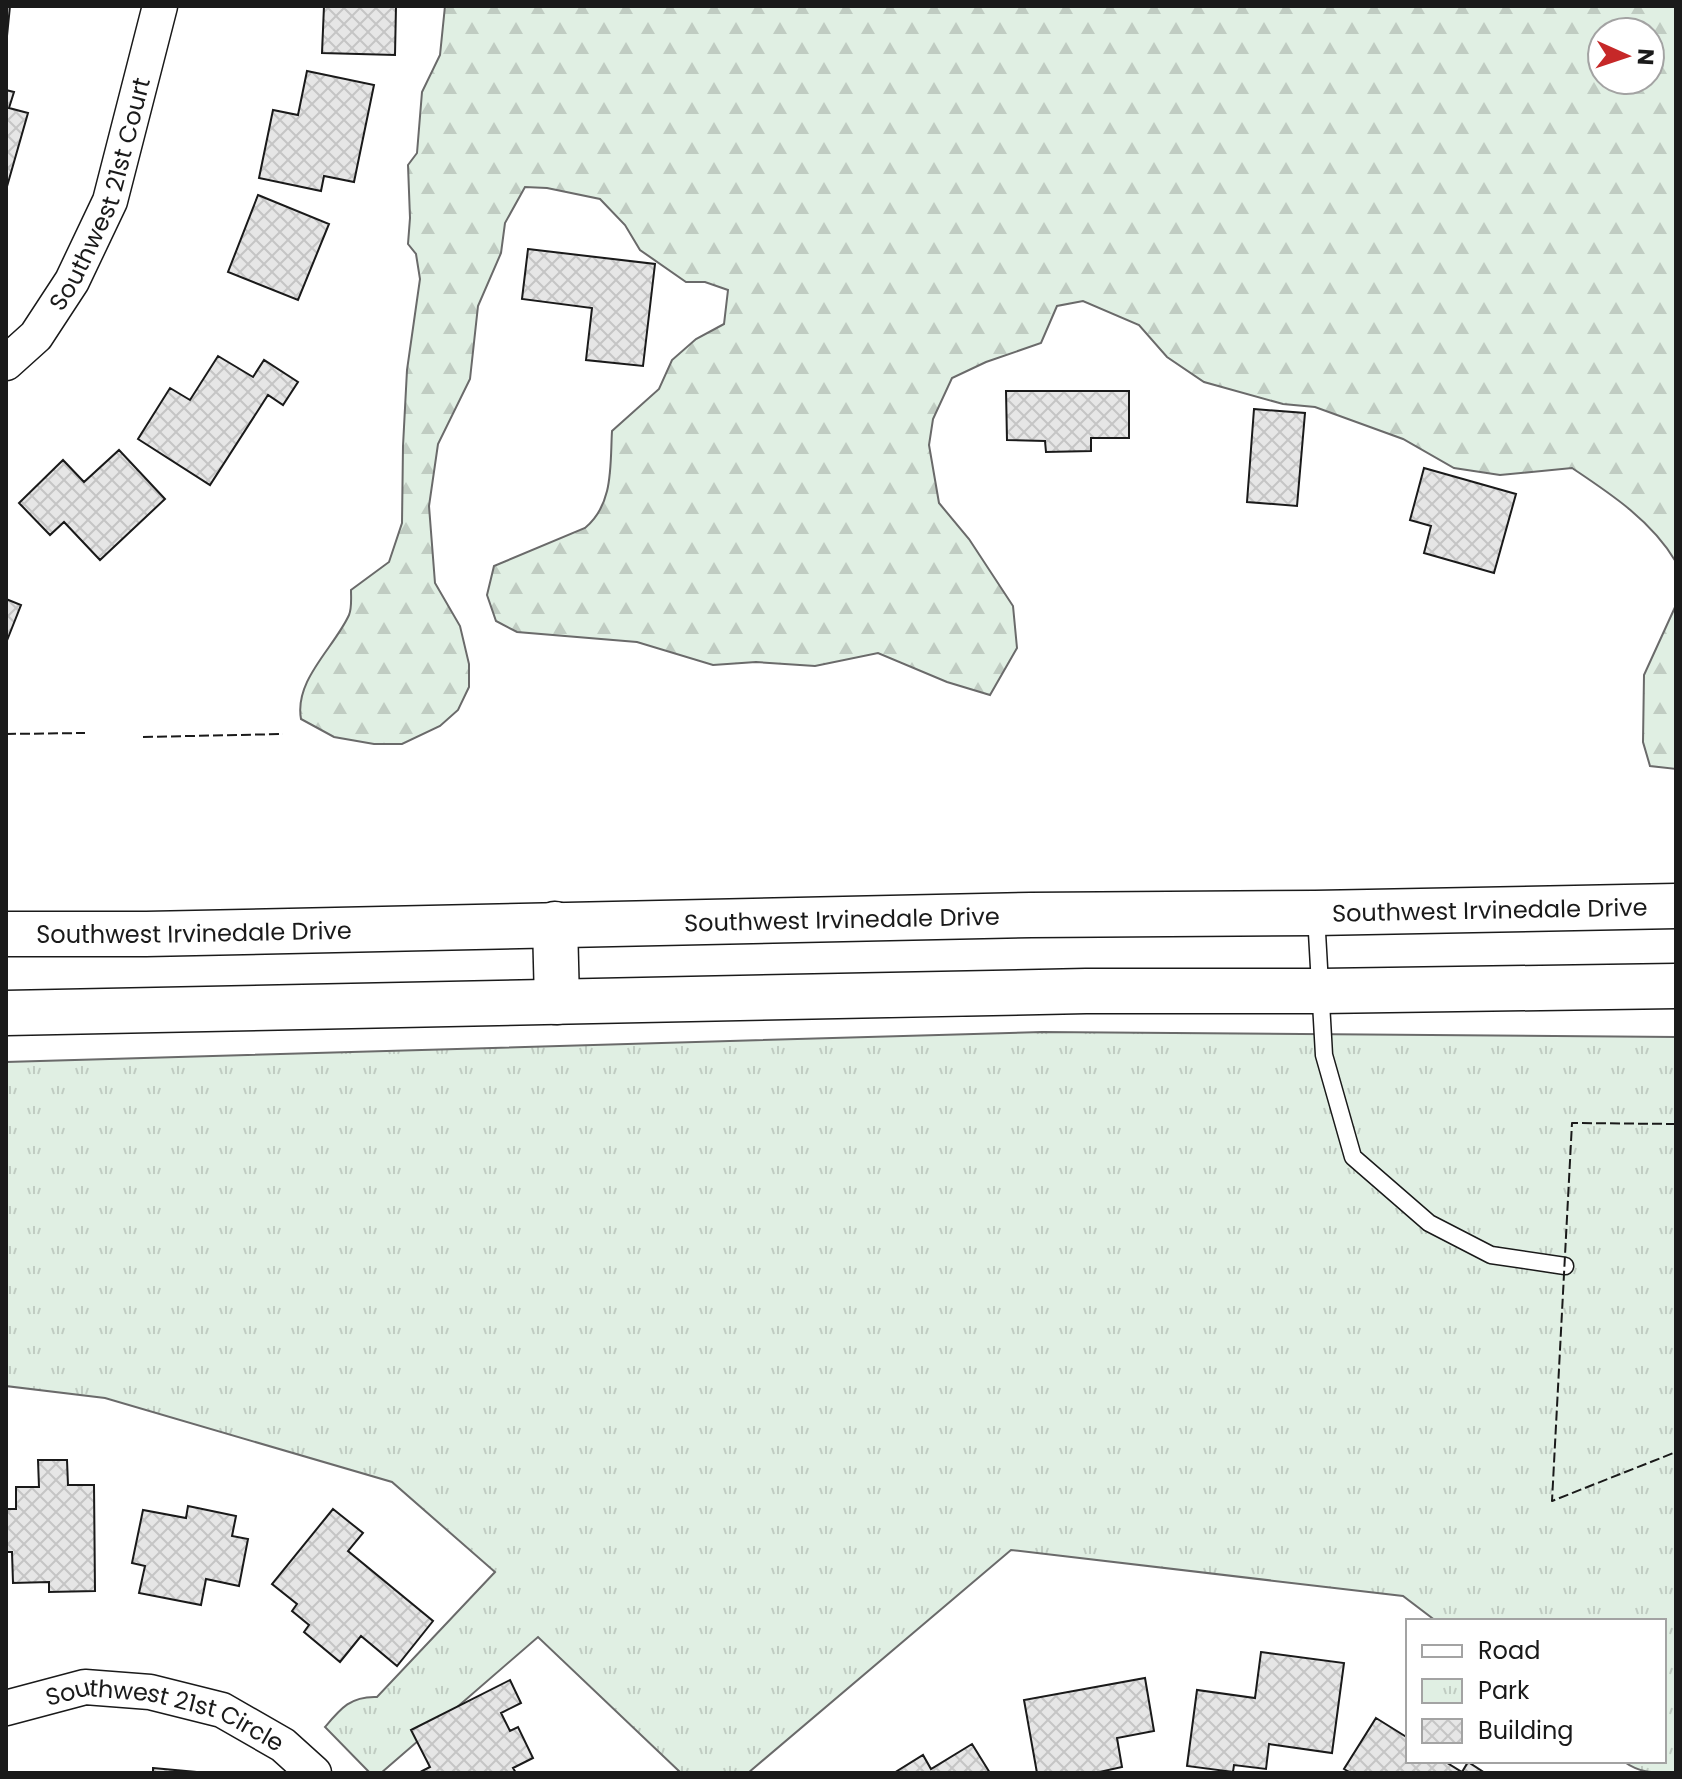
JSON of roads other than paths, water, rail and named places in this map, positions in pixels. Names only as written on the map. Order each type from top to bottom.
[{"type":"main road","name":"Southwest Irvinedale Drive","points":[[6,934],[1676,906]]},
{"type":"main road","points":[[555,924],[557,1002]]},
{"type":"main road","points":[[6,1013],[1086,991],[1676,986]]},
{"type":"street","name":"Southwest 21st Court","points":[[6,363],[36,336],[72,281],[110,201],[160,6]]},
{"type":"street","name":"Southwest 21st Circle","points":[[6,1708],[85,1687],[150,1692],[222,1710],[283,1745],[314,1773]]},
{"type":"lane","points":[[1315,913],[1324,1055],[1353,1157],[1429,1223],[1491,1255],[1565,1266]]}]
